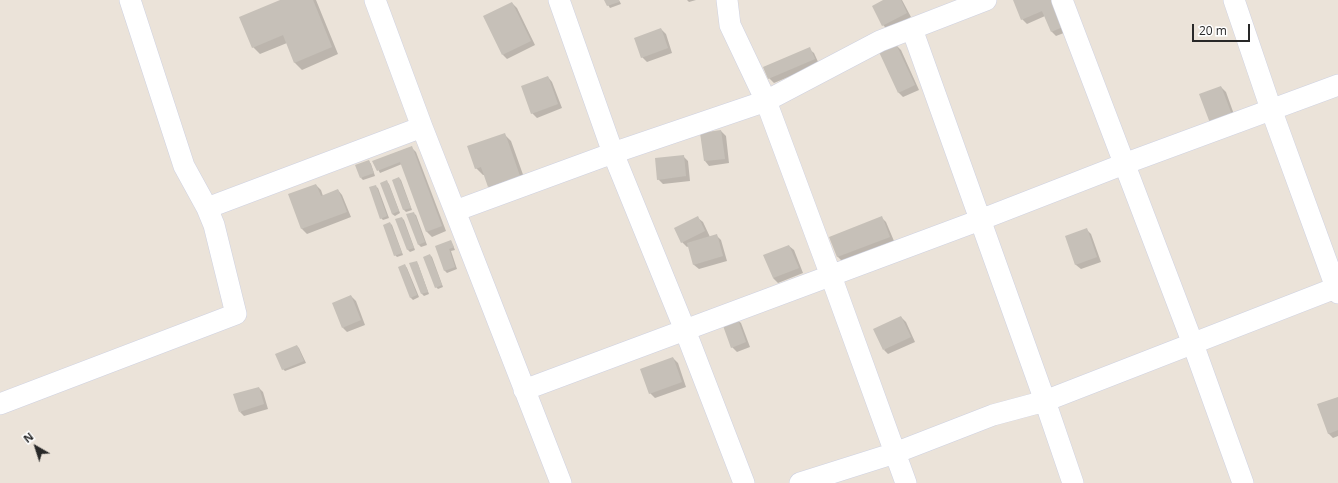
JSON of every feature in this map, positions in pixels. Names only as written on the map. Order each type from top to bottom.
[{"type":"street","points":[[0,404],[236,314],[214,225],[207,208],[184,166],[130,0]]},
{"type":"street","points":[[375,0],[454,211],[561,483]]},
{"type":"street","points":[[559,0],[613,153],[685,330],[744,483]]},
{"type":"street","points":[[726,0],[730,25],[766,101],[906,483]]},
{"type":"street","points":[[454,211],[613,153],[766,101],[880,41],[912,30],[986,0]]},
{"type":"street","points":[[1062,0],[1193,344],[1243,483]]},
{"type":"street","points":[[800,483],[895,453],[993,415],[1045,401],[1337,289],[1271,109],[1234,0]]},
{"type":"street","points":[[912,30],[1073,483]]},
{"type":"street","points":[[524,390],[1338,85]]},
{"type":"street","points":[[207,208],[422,127]]},
{"type":"building","points":[[280,0],[313,0],[332,47],[294,63],[283,35],[252,48],[239,17]]},
{"type":"building","points":[[604,0],[619,0],[619,2],[607,6]]},
{"type":"building","points":[[883,0],[901,0],[907,13],[882,26],[872,6]]},
{"type":"building","points":[[1013,0],[1054,0],[1065,26],[1051,32],[1042,11],[1021,20]]},
{"type":"building","points":[[512,2],[531,41],[502,55],[483,16]]},
{"type":"building","points":[[661,28],[668,48],[641,58],[634,38]]},
{"type":"building","points":[[896,44],[915,85],[898,93],[879,52]]},
{"type":"building","points":[[810,47],[815,59],[768,79],[763,67]]},
{"type":"building","points":[[548,76],[558,104],[531,114],[521,86]]},
{"type":"building","points":[[1221,86],[1232,115],[1210,123],[1199,94]]},
{"type":"building","points":[[721,130],[725,159],[704,161],[700,133]]},
{"type":"building","points":[[505,133],[520,176],[488,187],[481,167],[475,169],[467,146]]},
{"type":"building","points":[[412,146],[442,226],[426,232],[400,162],[377,171],[372,161]]},
{"type":"building","points":[[684,155],[686,176],[657,180],[655,158]]},
{"type":"building","points":[[369,160],[374,173],[360,178],[355,165]]},
{"type":"building","points":[[399,177],[411,208],[403,210],[392,180]]},
{"type":"building","points":[[387,180],[399,211],[392,214],[380,183]]},
{"type":"building","points":[[316,184],[321,196],[338,189],[347,212],[301,229],[288,194]]},
{"type":"building","points":[[376,185],[387,216],[380,219],[369,187]]},
{"type":"building","points":[[414,212],[425,242],[418,245],[406,214]]},
{"type":"building","points":[[698,216],[705,231],[681,243],[674,228]]},
{"type":"building","points":[[882,216],[890,237],[837,257],[829,237]]},
{"type":"building","points":[[402,217],[414,248],[407,250],[395,219]]},
{"type":"building","points":[[390,222],[402,253],[394,256],[383,225]]},
{"type":"building","points":[[1087,228],[1097,257],[1075,265],[1065,236]]},
{"type":"building","points":[[717,234],[723,256],[693,265],[687,243]]},
{"type":"building","points":[[451,240],[454,247],[449,249],[455,267],[444,271],[435,246]]},
{"type":"building","points":[[789,245],[799,268],[773,278],[763,255]]},
{"type":"building","points":[[430,254],[442,285],[435,288],[423,257]]},
{"type":"building","points":[[417,261],[428,292],[421,294],[409,263]]},
{"type":"building","points":[[405,264],[417,295],[410,298],[398,267]]},
{"type":"building","points":[[351,295],[361,320],[342,328],[332,303]]},
{"type":"building","points":[[901,316],[911,337],[883,350],[873,329]]},
{"type":"building","points":[[737,317],[746,342],[731,348],[722,323]]},
{"type":"building","points":[[297,345],[304,361],[282,370],[275,354]]},
{"type":"building","points":[[673,357],[682,382],[649,394],[640,369]]},
{"type":"building","points":[[259,387],[264,404],[239,412],[233,394]]},
{"type":"building","points":[[1338,397],[1338,430],[1328,434],[1317,404]]}]
